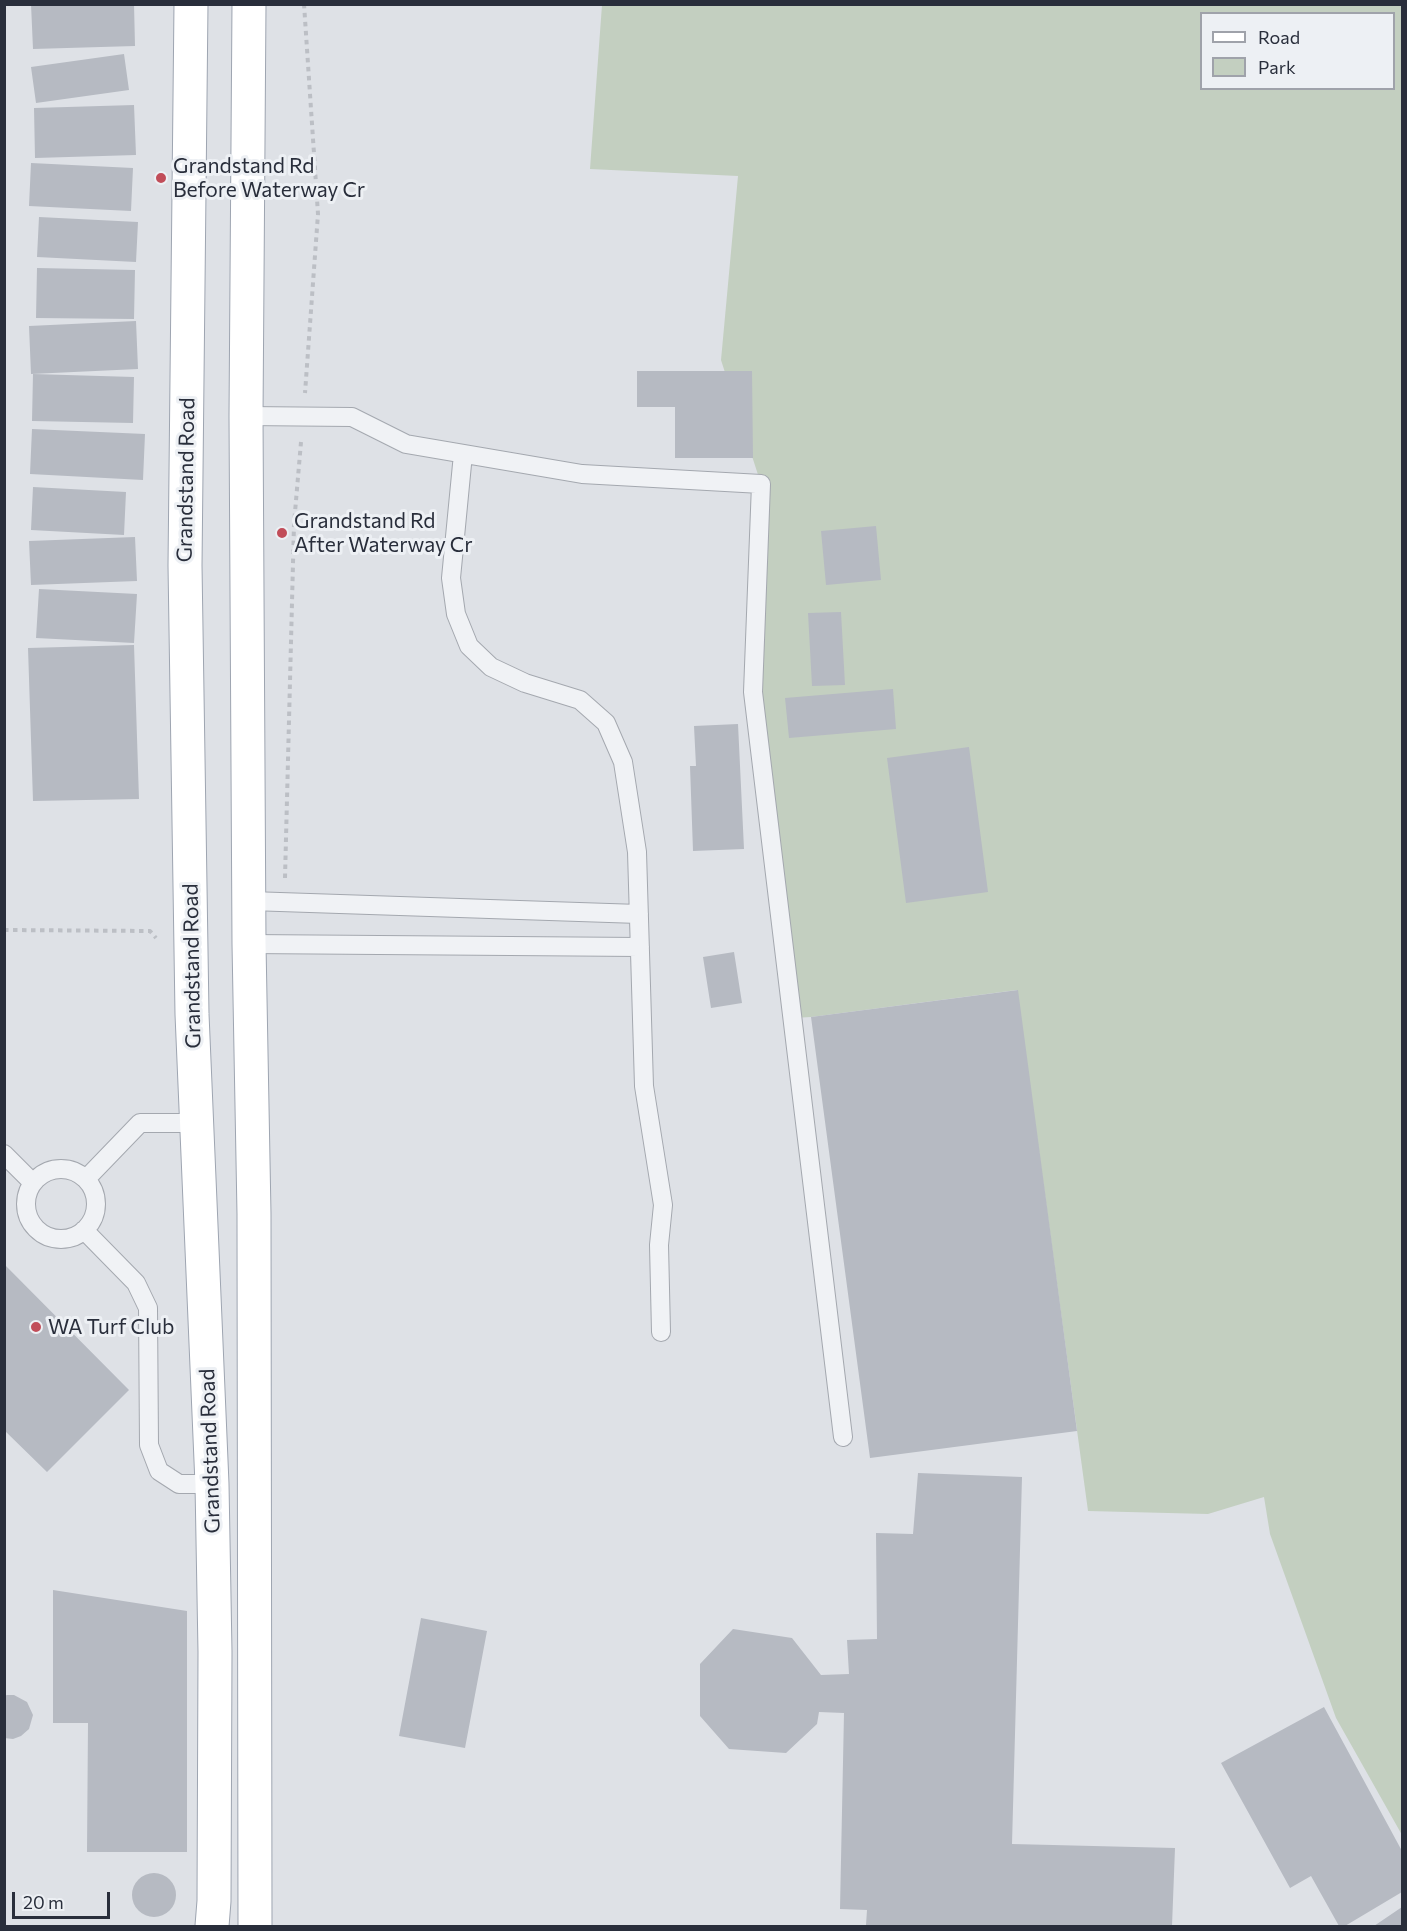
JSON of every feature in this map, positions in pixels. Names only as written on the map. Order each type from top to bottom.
[{"type":"main road","name":"Grandstand Road","points":[[191,4],[185,565],[196,1123],[212,1484],[214,1676],[212,1926]]},
{"type":"main road","name":"Grandstand Road","points":[[249,4],[246,416],[249,944],[254,1214],[255,1926]]},
{"type":"lane","points":[[246,416],[352,417],[406,444],[582,474],[761,484],[753,692],[843,1437]]},
{"type":"lane","points":[[463,454],[451,578],[456,614],[469,646],[491,667],[525,682],[580,700],[606,723],[623,762],[637,852],[644,1086],[663,1205],[659,1245],[661,1332]]},
{"type":"lane","points":[[250,902],[639,914]]},
{"type":"lane","points":[[249,944],[640,947]]},
{"type":"lane","points":[[86,1179],[140,1124],[196,1123]]},
{"type":"lane","points":[[4,1154],[32,1182]]},
{"type":"lane","points":[[58,1168],[70,1169],[86,1179],[93,1190],[96,1202],[90,1224],[74,1236],[61,1239],[49,1237],[38,1231],[27,1215],[25,1202],[32,1182],[41,1174],[58,1168]]},
{"type":"lane","points":[[84,1230],[136,1282],[148,1308],[149,1445],[159,1472],[179,1484],[212,1484]]},
{"type":"path","points":[[285,903],[294,524],[318,214],[304,4]]},
{"type":"path","points":[[4,930],[150,931],[161,945]]},
{"type":"green space","points":[[602,5],[1402,5],[1402,1835],[1336,1718],[1270,1534],[1264,1497],[1208,1514],[1088,1511],[1017,990],[793,1018],[753,692],[761,484],[721,360],[738,176],[590,169]]},
{"type":"building","points":[[31,4],[134,4],[135,46],[33,49]]},
{"type":"building","points":[[124,54],[129,90],[36,103],[31,67]]},
{"type":"building","points":[[134,105],[136,155],[35,158],[34,108]]},
{"type":"building","points":[[31,163],[133,168],[131,211],[29,206]]},
{"type":"building","points":[[39,217],[138,222],[136,262],[37,257]]},
{"type":"building","points":[[37,268],[135,270],[134,319],[36,318]]},
{"type":"building","points":[[136,321],[138,369],[31,374],[29,326]]},
{"type":"building","points":[[637,371],[752,371],[753,458],[675,458],[675,407],[637,407]]},
{"type":"building","points":[[33,374],[134,377],[133,423],[32,421]]},
{"type":"building","points":[[32,429],[145,434],[143,480],[30,474]]},
{"type":"building","points":[[33,487],[126,492],[124,535],[31,530]]},
{"type":"building","points":[[876,526],[881,580],[826,585],[821,531]]},
{"type":"building","points":[[135,537],[137,581],[31,585],[29,541]]},
{"type":"building","points":[[39,589],[137,594],[134,643],[36,638]]},
{"type":"building","points":[[841,612],[845,685],[812,686],[808,613]]},
{"type":"building","points":[[134,645],[139,799],[33,801],[28,648]]},
{"type":"building","points":[[893,689],[896,729],[789,738],[785,698]]},
{"type":"building","points":[[738,724],[744,849],[693,851],[690,766],[696,766],[694,726]]},
{"type":"building","points":[[969,747],[988,892],[906,903],[887,758]]},
{"type":"building","points":[[734,952],[742,1003],[711,1008],[703,957]]},
{"type":"building","points":[[1018,990],[1077,1431],[870,1458],[811,1017]]},
{"type":"building","name":"WA Turf Club","points":[[4,1264],[129,1390],[47,1472],[4,1430]]},
{"type":"building","points":[[918,1473],[1022,1477],[1012,1844],[1175,1848],[1172,1926],[866,1925],[867,1910],[840,1909],[844,1713],[819,1712],[817,1724],[786,1753],[729,1749],[700,1716],[700,1664],[733,1629],[792,1638],[821,1675],[849,1674],[847,1640],[877,1639],[876,1533],[913,1534]]},
{"type":"building","points":[[53,1590],[187,1611],[187,1852],[87,1852],[88,1723],[53,1723]]},
{"type":"building","points":[[421,1618],[487,1631],[465,1748],[399,1736]]},
{"type":"building","points":[[14,1695],[27,1702],[33,1715],[29,1729],[13,1739],[4,1738],[4,1696]]},
{"type":"building","points":[[1324,1707],[1402,1851],[1402,1892],[1345,1926],[1339,1926],[1311,1876],[1290,1888],[1221,1763]]},
{"type":"building","points":[[154,1873],[169,1880],[176,1895],[169,1910],[154,1917],[139,1910],[132,1895],[139,1880]]},
{"type":"building","points":[[1402,1907],[1402,1926],[1374,1926]]},
{"type":"place","name":"Grandstand Rd Before Waterway Cr","points":[[161,178]]},
{"type":"place","name":"Grandstand Rd After Waterway Cr","points":[[282,533]]},
{"type":"place","name":"WA Turf Club","points":[[36,1327]]}]
